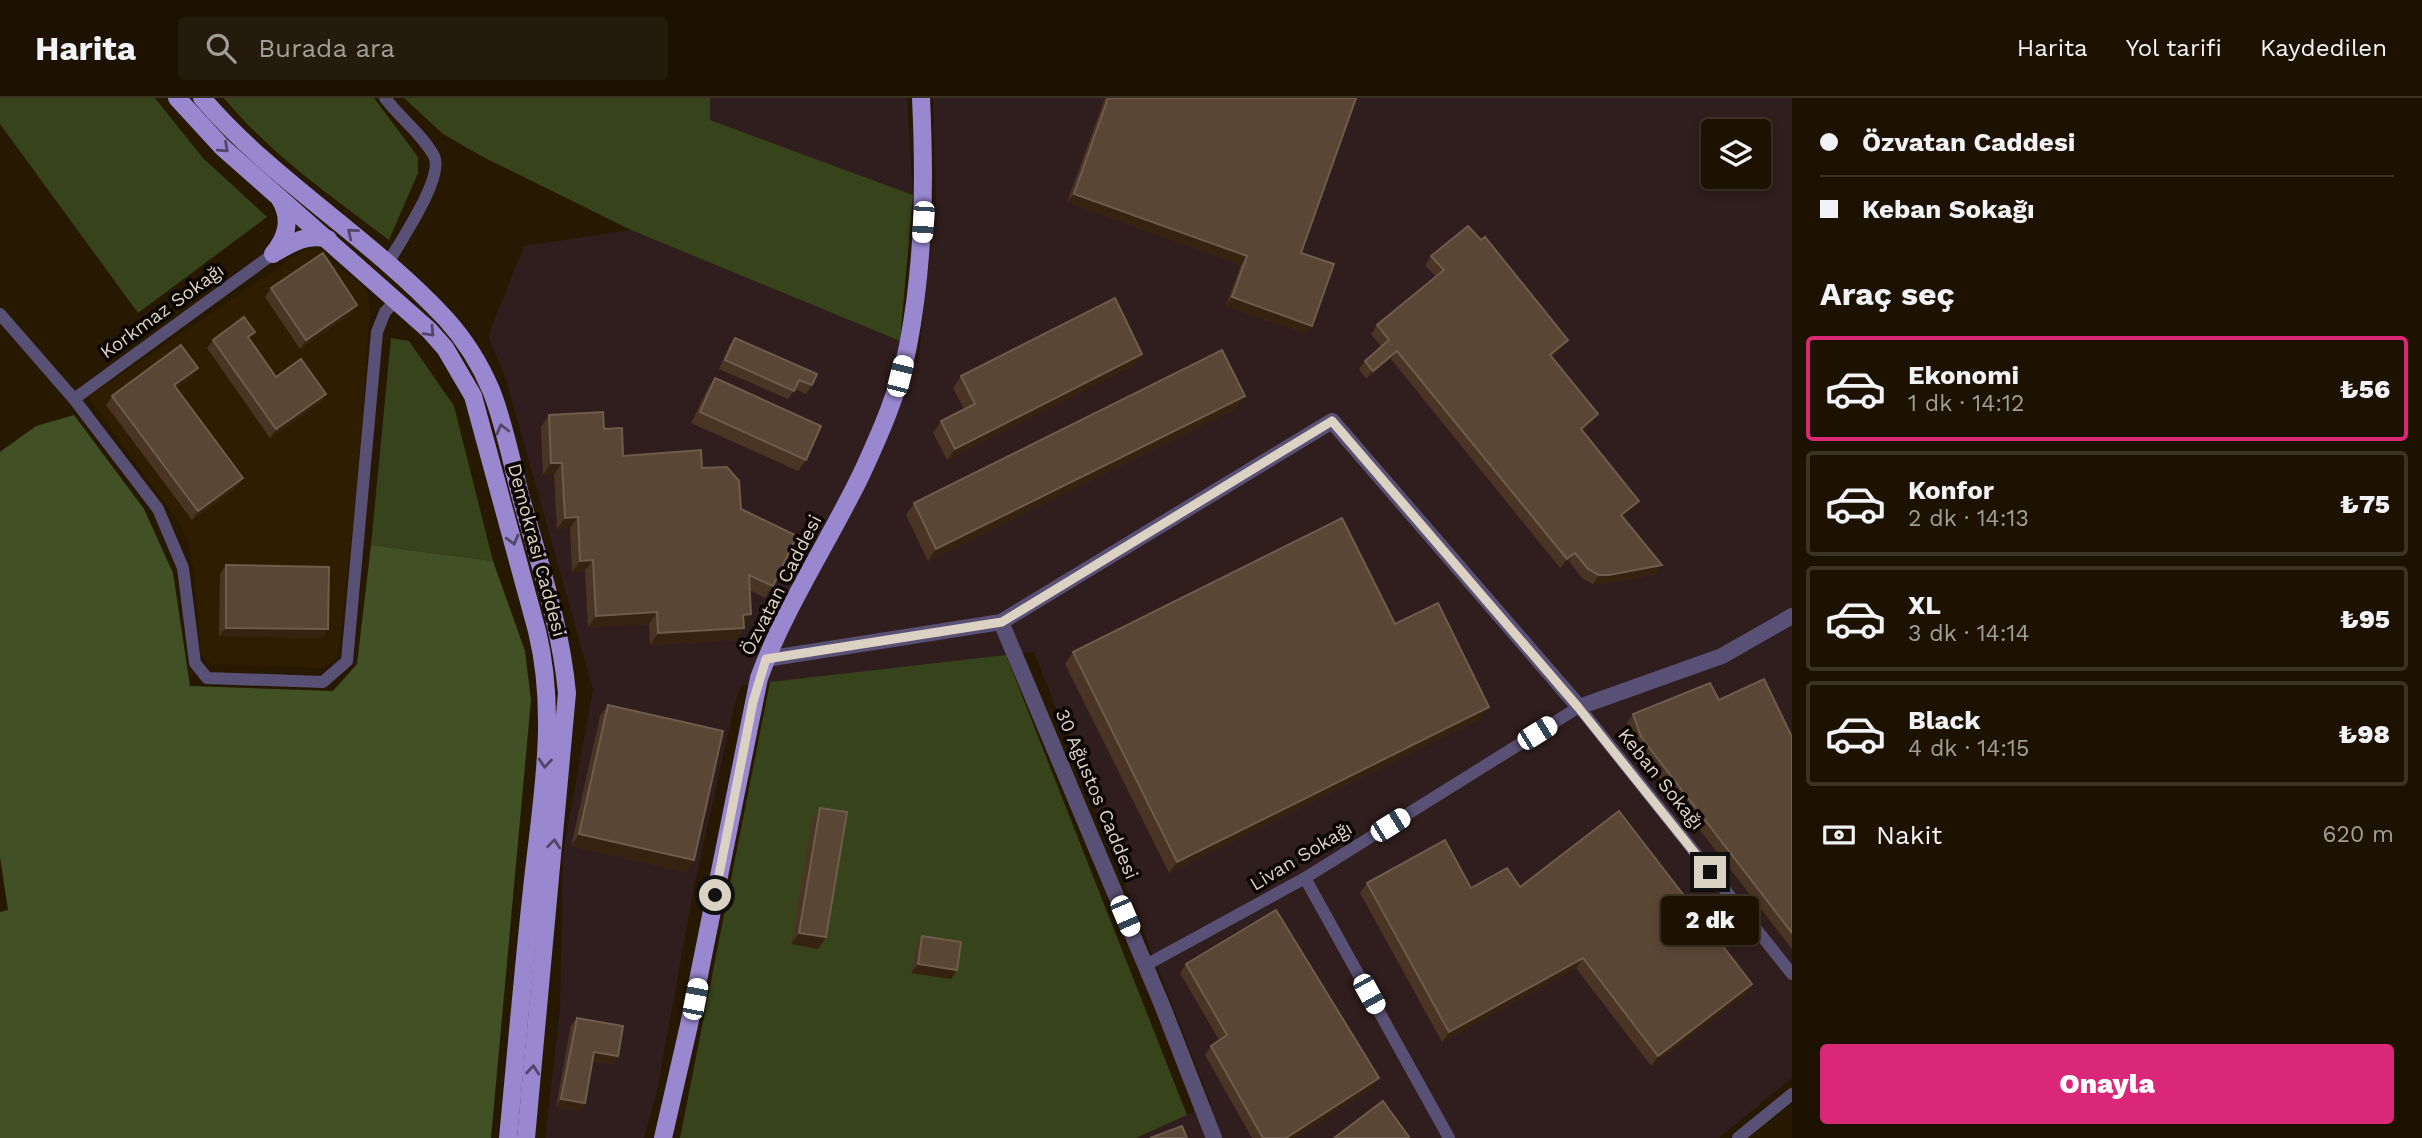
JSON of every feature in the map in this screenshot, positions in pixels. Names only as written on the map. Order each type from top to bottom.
[{"type":"main road","name":"Demokrasi Caddesi","points":[[177,98],[206,132],[397,299],[445,348],[473,396],[545,661],[549,722],[508,1138]]},
{"type":"main road","name":"Demokrasi Caddesi","points":[[202,98],[234,133],[388,263],[445,319],[466,344],[492,392],[564,662],[567,694],[526,1138]]},
{"type":"main road","name":"Özvatan Caddesi","points":[[663,1138],[689,1025],[753,702],[766,659],[793,601],[860,477],[891,403],[908,345],[923,216],[921,98]]},
{"type":"main road","points":[[273,254],[288,225],[285,208],[279,196]]},
{"type":"main road","points":[[273,254],[305,238],[320,236],[328,239]]},
{"type":"street","points":[[385,98],[435,159],[435,176],[428,192],[388,263]]},
{"type":"street","name":"Korkmaz Sokağı","points":[[74,399],[273,254]]},
{"type":"street","points":[[0,314],[74,399],[158,509],[183,568],[195,663],[207,678],[323,682],[348,661],[377,332],[385,312],[397,299]]},
{"type":"street","points":[[766,659],[1002,622],[1332,421],[1578,707],[1722,656],[1792,615]]},
{"type":"street","name":"30 Ağustos Caddesi","points":[[1002,622],[1146,965],[1214,1138]]},
{"type":"street","name":"Livan Sokağı","points":[[1146,965],[1305,878],[1578,707]]},
{"type":"street","name":"Keban Sokağı","points":[[1578,707],[1792,975]]},
{"type":"street","points":[[1305,878],[1448,1138]]},
{"type":"street","points":[[1738,1138],[1792,1094]]},
{"type":"shaded area","points":[[710,98],[907,98],[913,195],[709,120]]},
{"type":"shaded area","points":[[933,98],[1792,98],[1792,1078],[1719,1138],[1136,1138],[1211,1104],[1034,652],[741,686],[694,887],[657,1091],[644,1138],[545,1138],[560,1009],[563,852],[593,689],[506,380],[488,336],[524,246],[631,230],[900,341],[918,364],[936,198]]},
{"type":"shaded area","points":[[313,249],[366,289],[370,307],[356,499],[338,657],[324,668],[210,664],[201,655],[194,571],[188,542],[179,523],[88,397],[304,250]]},
{"type":"green space","points":[[0,98],[155,98],[203,158],[267,217],[138,313],[0,124]]},
{"type":"green space","points":[[224,98],[374,98],[418,157],[418,173],[389,240],[281,156]]},
{"type":"green space","points":[[404,98],[710,98],[710,120],[913,195],[900,341],[631,230],[485,158],[443,134]]},
{"type":"green space","points":[[391,338],[409,341],[454,406],[493,561],[371,545]]},
{"type":"green space","points":[[74,415],[144,509],[173,573],[190,686],[333,691],[357,664],[371,545],[493,561],[525,651],[531,700],[491,1138],[0,1138],[0,912],[8,910],[0,857],[0,452],[36,426]]},
{"type":"green space","points":[[1006,655],[1187,1115],[1136,1138],[680,1138],[770,682]]},
{"type":"building","points":[[1108,98],[1356,98],[1301,253],[1334,264],[1312,326],[1232,297],[1247,256],[1074,194]]},
{"type":"building","points":[[1468,226],[1481,240],[1485,237],[1568,340],[1550,355],[1598,414],[1581,429],[1639,501],[1621,515],[1662,565],[1599,575],[1588,569],[1575,553],[1567,559],[1397,351],[1373,371],[1365,361],[1389,340],[1377,325],[1444,270],[1431,256]]},
{"type":"building","points":[[323,253],[357,305],[306,340],[271,288]]},
{"type":"building","points":[[1115,298],[1142,354],[955,449],[941,421],[975,404],[961,376]]},
{"type":"building","points":[[244,317],[255,332],[248,337],[276,377],[301,359],[326,394],[276,429],[213,340]]},
{"type":"building","points":[[735,338],[817,374],[812,385],[799,380],[794,391],[725,360]]},
{"type":"building","points":[[181,345],[198,368],[174,385],[243,478],[198,511],[112,396]]},
{"type":"building","points":[[1222,350],[1245,396],[936,549],[914,503]]},
{"type":"building","points":[[715,378],[821,426],[806,460],[700,412]]},
{"type":"building","points":[[603,412],[604,429],[622,428],[623,456],[701,450],[702,468],[727,467],[739,481],[741,509],[797,536],[773,586],[749,575],[751,614],[743,615],[744,628],[658,633],[657,612],[596,616],[593,560],[580,561],[578,517],[565,518],[562,463],[551,463],[549,415]]},
{"type":"building","points":[[1342,518],[1395,624],[1438,603],[1489,707],[1177,862],[1073,652]]},
{"type":"building","points":[[226,565],[329,567],[328,629],[226,628]]},
{"type":"building","points":[[1764,679],[1792,737],[1792,933],[1641,737],[1633,714],[1710,683],[1719,700]]},
{"type":"building","points":[[608,705],[723,731],[694,860],[579,834]]},
{"type":"building","points":[[820,808],[847,812],[826,937],[799,933]]},
{"type":"building","points":[[1619,811],[1752,984],[1658,1056],[1583,958],[1449,1032],[1367,883],[1445,840],[1471,888],[1507,868],[1520,887]]},
{"type":"building","points":[[1276,910],[1379,1078],[1286,1138],[1263,1138],[1211,1046],[1227,1035],[1186,964]]},
{"type":"building","points":[[922,936],[961,942],[957,970],[918,964]]},
{"type":"building","points":[[577,1018],[623,1026],[618,1056],[594,1052],[585,1103],[561,1099]]},
{"type":"building","points":[[1383,1101],[1408,1138],[1334,1138]]},
{"type":"building","points":[[1182,1126],[1187,1138],[1150,1138]]},
{"type":"route","points":[[715,895],[753,702],[766,659],[1002,622],[1332,421],[1578,707],[1710,872]]}]
